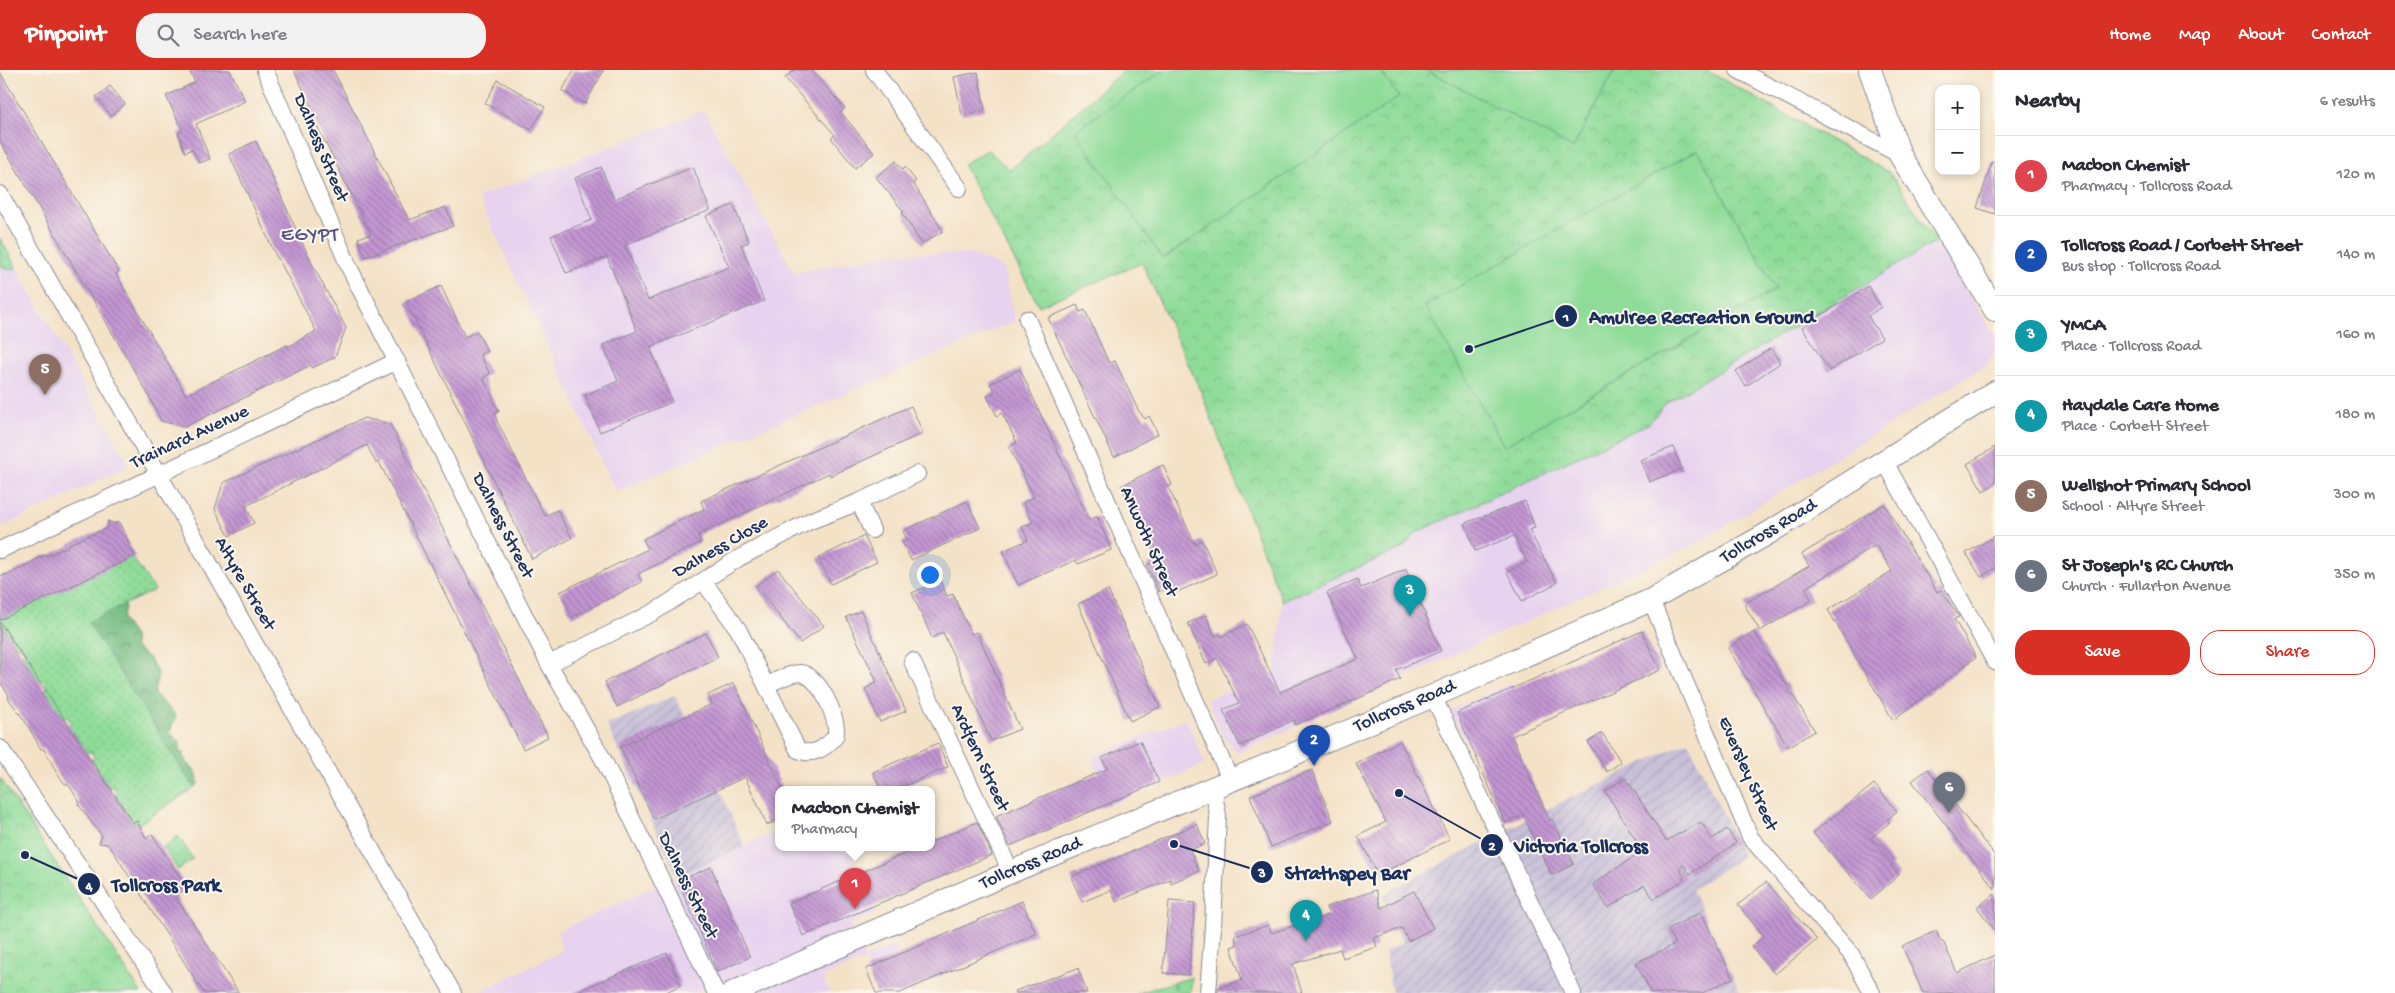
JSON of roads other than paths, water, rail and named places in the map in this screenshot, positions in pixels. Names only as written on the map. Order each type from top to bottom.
[{"type":"street","name":"Dalness Street","points":[[265,70],[349,267],[549,664],[603,759],[716,993]]},
{"type":"street","points":[[874,70],[959,188]]},
{"type":"street","points":[[1738,70],[1900,154]]},
{"type":"street","points":[[1870,70],[1900,154],[1995,310]]},
{"type":"street","name":"Altyre Street","points":[[0,194],[453,993]]},
{"type":"street","name":"Anwoth Street","points":[[1027,319],[1222,785],[1218,816],[1214,926],[1208,993]]},
{"type":"street","name":"Trainard Avenue","points":[[0,550],[397,361]]},
{"type":"street","name":"Tollcross Road","points":[[732,993],[1011,872],[1433,696],[1651,600],[1767,534],[1995,392]]},
{"type":"street","points":[[1885,462],[1995,662]]},
{"type":"street","name":"Dalness Close","points":[[549,664],[654,612],[739,558],[810,521],[859,502],[917,474]]},
{"type":"street","points":[[859,502],[872,530]]},
{"type":"street","points":[[703,581],[738,629],[798,750],[806,753],[818,752],[835,737],[837,727],[822,690],[811,678],[798,673],[767,685]]},
{"type":"street","name":"Eversley Street","points":[[1651,600],[1750,837],[1852,954],[1872,993]]},
{"type":"street","name":"Ardfern Street","points":[[912,661],[1011,872]]},
{"type":"street","points":[[1433,696],[1573,993]]},
{"type":"street","points":[[0,748],[164,993]]},
{"type":"place","name":"Amulree Recreation Ground","points":[[1469,349]]},
{"type":"place","name":"Wellshot Primary School","points":[[45,395]]},
{"type":"place","name":"YMCA","points":[[1410,616]]},
{"type":"place","name":"Tollcross Road / Corbett Street","points":[[1314,766]]},
{"type":"place","name":"Victoria Tollcross","points":[[1399,793]]},
{"type":"place","name":"St Joseph's RC Church","points":[[1949,813]]},
{"type":"place","name":"Strathspey Bar","points":[[1174,844]]},
{"type":"place","name":"Tollcross Park","points":[[25,855]]},
{"type":"place","name":"Macbon Chemist","points":[[855,909]]},
{"type":"place","name":"Haydale Care Home","points":[[1306,941]]},
{"type":"district","name":"EGYPT","points":[[310,236]]}]
